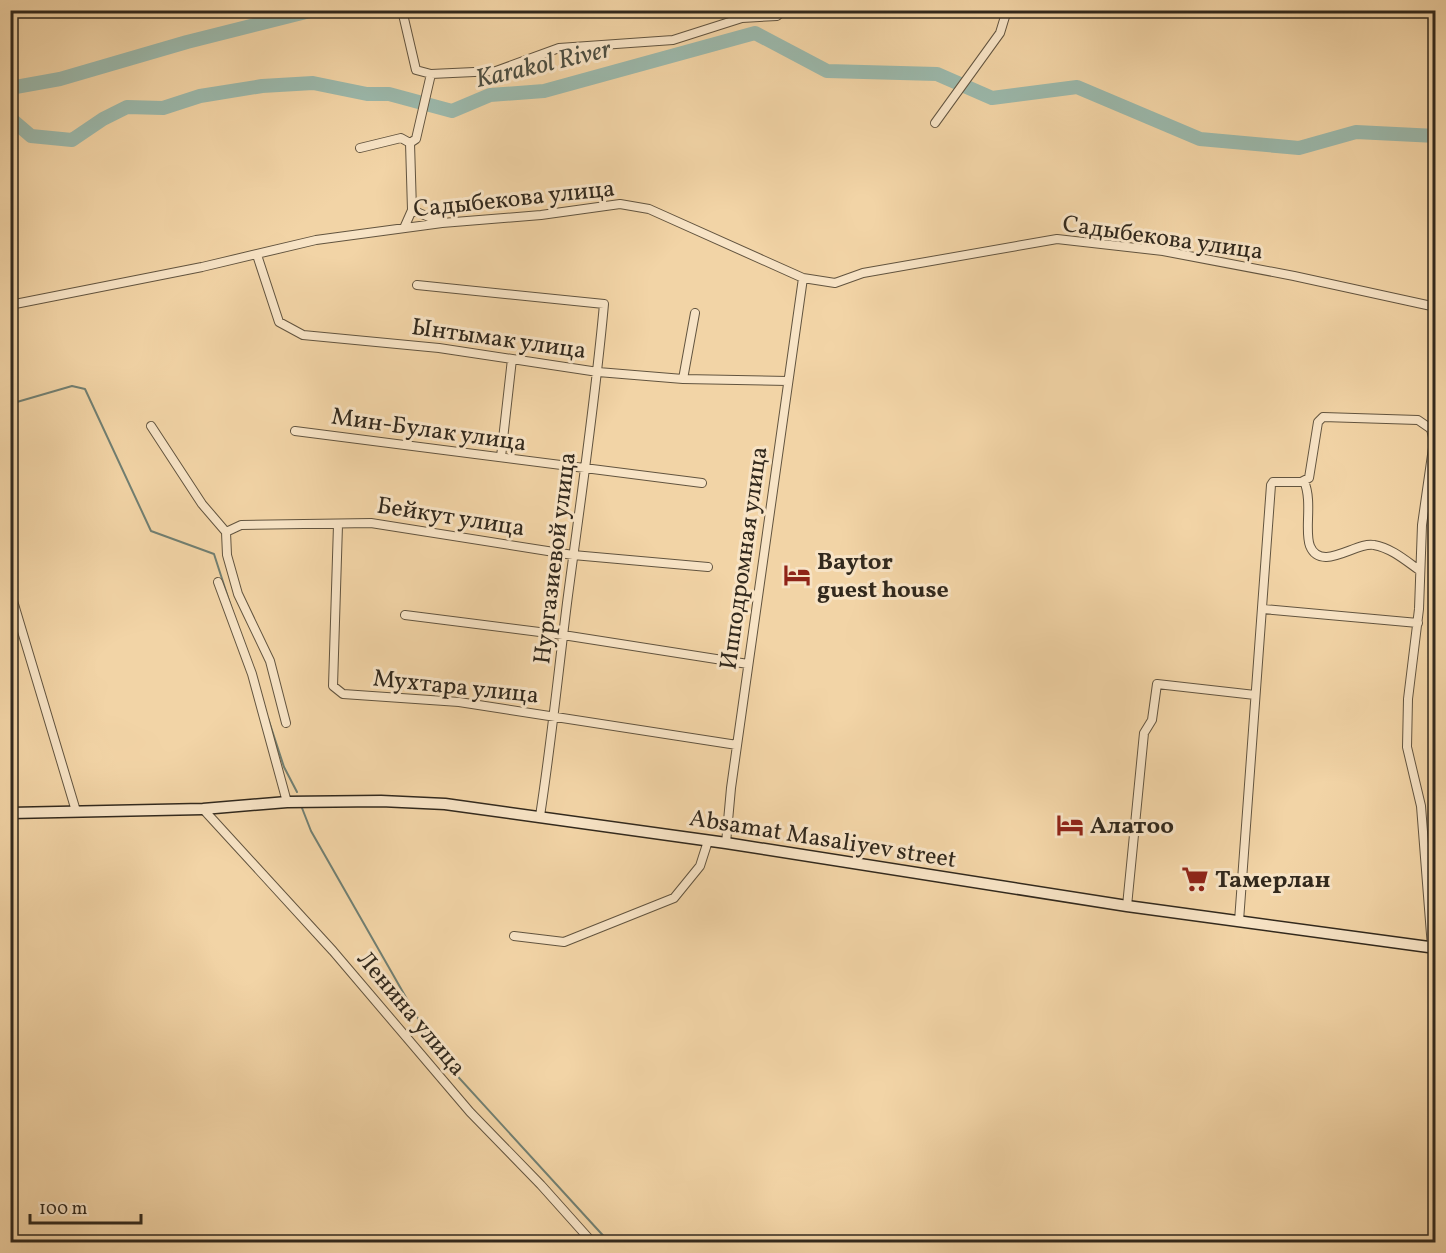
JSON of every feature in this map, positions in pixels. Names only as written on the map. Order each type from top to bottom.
[{"type":"street","points":[[402,10],[416,70],[431,74],[496,71],[559,48],[673,40],[742,18],[777,16],[784,10]]},
{"type":"street","points":[[934,123],[1000,33],[1007,10]]},
{"type":"street","points":[[410,143],[416,139],[431,74]]},
{"type":"street","points":[[360,148],[401,138],[410,143]]},
{"type":"street","points":[[404,228],[412,210],[410,143]]},
{"type":"street","name":"Садыбекова улица","points":[[10,305],[257,255],[316,240],[442,223],[541,215],[620,204],[649,209],[803,278],[836,283],[863,273],[1057,239],[1174,254],[1294,276],[1436,307]]},
{"type":"street","points":[[412,210],[442,223]]},
{"type":"street","name":"Ынтымак улица","points":[[257,255],[279,322],[303,335],[439,348],[598,372],[683,379],[788,381]]},
{"type":"street","name":"Ипподромная улица","points":[[726,843],[748,664],[803,278]]},
{"type":"street","name":"Нургазиевой улица","points":[[417,285],[603,304],[598,372],[540,816]]},
{"type":"street","points":[[683,379],[695,313]]},
{"type":"street","points":[[501,457],[512,359]]},
{"type":"street","points":[[1239,921],[1271,485],[1276,481],[1304,481],[1310,475],[1318,422],[1323,417],[1418,420],[1426,423],[1431,429],[1434,441],[1422,525],[1418,623],[1407,699],[1407,747],[1421,806],[1434,947]]},
{"type":"street","points":[[152,426],[202,504],[226,532],[227,555],[238,594],[270,661],[286,723]]},
{"type":"street","name":"Мин-Булак улица","points":[[295,431],[585,470],[702,483]]},
{"type":"street","points":[[1304,481],[1310,511],[1310,545],[1316,553],[1335,557],[1356,546],[1375,545],[1395,552],[1419,570]]},
{"type":"street","name":"Бейкут улица","points":[[226,532],[241,525],[371,523],[573,555],[708,567]]},
{"type":"street","name":"Мухтара улица","points":[[338,525],[333,686],[343,694],[459,702],[737,745]]},
{"type":"street","points":[[218,582],[252,674],[287,802]]},
{"type":"street","points":[[10,591],[76,811]]},
{"type":"street","points":[[1263,609],[1418,623]]},
{"type":"street","points":[[405,615],[563,635],[748,664]]},
{"type":"street","points":[[1127,906],[1144,733],[1152,720],[1156,684],[1255,695]]},
{"type":"street","name":"Absamat Masaliyev street","points":[[10,813],[203,809],[287,802],[381,801],[445,804],[726,843],[1127,906],[1434,947]]},
{"type":"street","name":"Ленина улица","points":[[203,809],[333,951],[470,1112],[541,1185],[591,1242]]},
{"type":"street","points":[[514,936],[564,942],[674,898],[700,866],[708,841]]},
{"type":"waterway","points":[[10,88],[60,79],[187,42],[314,10]]},
{"type":"waterway","name":"Karakol River","points":[[10,118],[31,136],[72,140],[103,119],[127,107],[163,108],[200,96],[262,86],[313,83],[367,94],[389,94],[452,111],[490,95],[544,91],[755,33],[827,71],[937,74],[992,98],[1077,87],[1200,139],[1299,148],[1356,132],[1436,136]]},
{"type":"waterway","points":[[10,404],[72,386],[85,389],[151,531],[214,554],[234,616]]},
{"type":"waterway","points":[[268,718],[284,767],[297,792]]},
{"type":"waterway","points":[[302,808],[311,831],[440,1057],[609,1242]]},
{"type":"place","name":"Baytor guest house","points":[[797,575]]},
{"type":"place","name":"Алатоо","points":[[1070,825]]},
{"type":"place","name":"Тамерлан","points":[[1195,879]]}]
